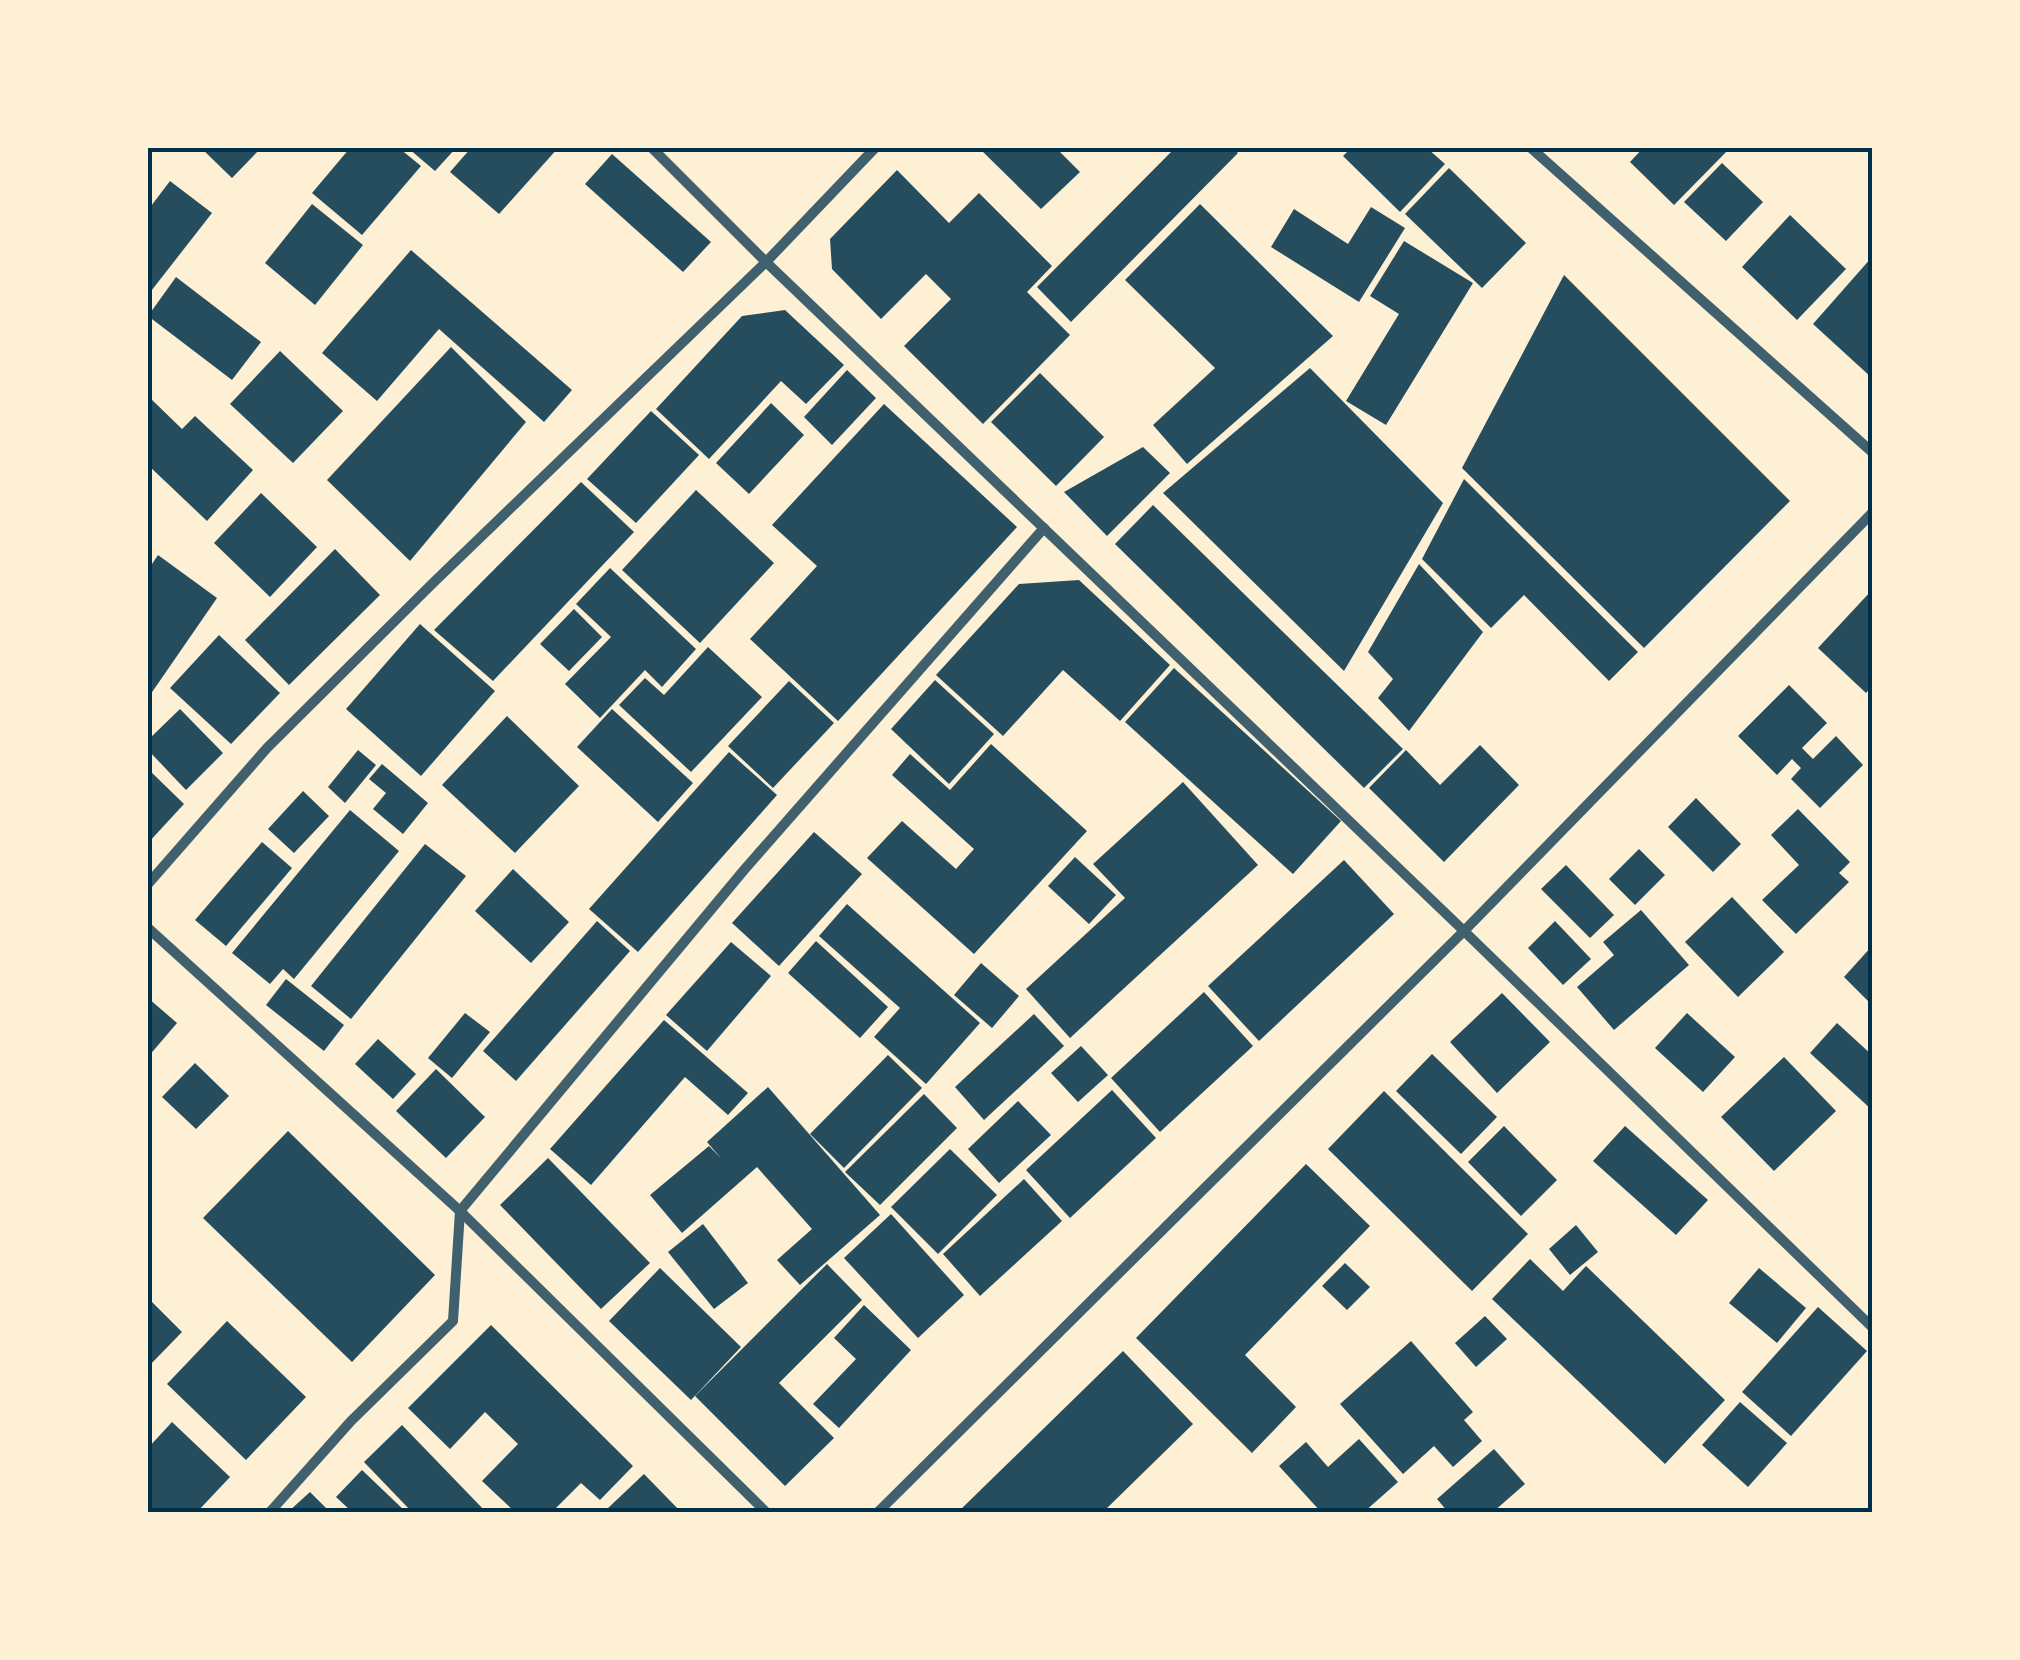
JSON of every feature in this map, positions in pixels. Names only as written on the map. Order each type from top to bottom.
[{"type":"street","points":[[652,148],[1872,1327]]},
{"type":"street","points":[[148,884],[267,748],[766,262],[875,148]]},
{"type":"street","points":[[1532,148],[1872,452]]},
{"type":"street","points":[[878,1512],[1464,931],[1872,513]]},
{"type":"street","points":[[270,1512],[352,1421],[453,1321],[460,1210],[744,870],[1044,528]]},
{"type":"street","points":[[148,928],[460,1210],[766,1512]]},
{"type":"building","points":[[201,148],[261,148],[232,178]]},
{"type":"building","points":[[350,148],[399,148],[421,166],[362,235],[312,193]]},
{"type":"building","points":[[408,148],[456,148],[435,171]]},
{"type":"building","points":[[471,148],[558,148],[499,214],[450,172]]},
{"type":"building","points":[[979,148],[1056,148],[1080,172],[1041,209]]},
{"type":"building","points":[[1175,148],[1233,148],[1238,153],[1071,322],[1037,287]]},
{"type":"building","points":[[1351,148],[1427,148],[1445,164],[1400,212],[1343,156]]},
{"type":"building","points":[[1643,148],[1730,148],[1674,205],[1630,162]]},
{"type":"building","points":[[612,154],[711,242],[683,272],[585,184]]},
{"type":"building","points":[[1722,163],[1763,202],[1726,241],[1684,202]]},
{"type":"building","points":[[1449,168],[1526,243],[1482,288],[1405,214]]},
{"type":"building","points":[[897,170],[949,223],[979,193],[1052,266],[1027,292],[1070,335],[983,424],[904,346],[951,299],[926,274],[881,319],[832,269],[830,239]]},
{"type":"building","points":[[170,181],[212,213],[148,295],[148,210]]},
{"type":"building","points":[[312,204],[363,245],[315,305],[265,263]]},
{"type":"building","points":[[1200,204],[1333,336],[1187,464],[1153,425],[1215,368],[1125,280]]},
{"type":"building","points":[[1371,207],[1405,228],[1359,302],[1271,247],[1294,209],[1348,244]]},
{"type":"building","points":[[1790,215],[1846,269],[1797,320],[1742,267]]},
{"type":"building","points":[[1404,241],[1473,283],[1386,425],[1346,401],[1399,314],[1370,296]]},
{"type":"building","points":[[411,250],[572,390],[544,422],[439,329],[377,401],[322,353]]},
{"type":"building","points":[[1872,257],[1872,378],[1813,324]]},
{"type":"building","points":[[1564,275],[1790,501],[1644,648],[1462,468]]},
{"type":"building","points":[[176,277],[261,342],[232,380],[148,316]]},
{"type":"building","points":[[785,310],[844,365],[806,404],[781,381],[709,459],[656,409],[742,316]]},
{"type":"building","points":[[451,347],[526,422],[410,561],[327,480]]},
{"type":"building","points":[[280,351],[343,411],[293,463],[230,404]]},
{"type":"building","points":[[1310,368],[1443,503],[1344,671],[1163,493]]},
{"type":"building","points":[[847,370],[876,398],[832,445],[804,417]]},
{"type":"building","points":[[1040,373],[1104,437],[1056,486],[991,422]]},
{"type":"building","points":[[148,396],[182,429],[195,416],[253,470],[207,521],[148,465]]},
{"type":"building","points":[[771,403],[804,435],[749,494],[716,463]]},
{"type":"building","points":[[884,404],[1017,527],[838,721],[750,639],[817,566],[772,525]]},
{"type":"building","points":[[651,411],[699,455],[636,523],[587,479]]},
{"type":"building","points":[[1143,447],[1170,473],[1107,536],[1064,492]]},
{"type":"building","points":[[1464,479],[1638,652],[1609,681],[1524,595],[1491,628],[1422,559]]},
{"type":"building","points":[[581,482],[634,532],[493,681],[434,630]]},
{"type":"building","points":[[696,490],[774,563],[700,643],[622,570]]},
{"type":"building","points":[[261,493],[317,547],[270,597],[214,543]]},
{"type":"building","points":[[1153,505],[1403,749],[1364,788],[1115,544]]},
{"type":"building","points":[[335,549],[380,595],[289,685],[245,640]]},
{"type":"building","points":[[158,555],[217,598],[148,698],[148,570]]},
{"type":"building","points":[[1419,564],[1483,632],[1409,731],[1378,698],[1393,679],[1368,652]]},
{"type":"building","points":[[610,568],[696,649],[662,687],[645,670],[600,718],[565,684],[611,637],[576,604]]},
{"type":"building","points":[[1079,580],[1170,665],[1120,721],[1063,670],[1003,736],[936,675],[1019,584]]},
{"type":"building","points":[[1872,590],[1872,686],[1866,693],[1818,648]]},
{"type":"building","points":[[574,609],[602,637],[569,671],[540,644]]},
{"type":"building","points":[[420,624],[495,691],[421,776],[346,709]]},
{"type":"building","points":[[219,635],[280,693],[231,744],[170,688]]},
{"type":"building","points":[[708,647],[762,697],[691,772],[619,705],[645,678],[664,695]]},
{"type":"building","points":[[1174,668],[1341,821],[1293,874],[1125,722]]},
{"type":"building","points":[[935,680],[994,734],[949,784],[891,729]]},
{"type":"building","points":[[789,681],[834,723],[773,788],[728,746]]},
{"type":"building","points":[[1789,685],[1827,723],[1802,748],[1813,759],[1836,736],[1863,765],[1820,808],[1791,779],[1801,768],[1792,759],[1777,775],[1738,736]]},
{"type":"building","points":[[180,709],[223,753],[186,790],[148,750],[148,740]]},
{"type":"building","points":[[612,709],[693,783],[658,822],[577,747]]},
{"type":"building","points":[[507,716],[579,786],[515,853],[442,785]]},
{"type":"building","points":[[991,744],[1087,831],[974,954],[867,858],[902,821],[956,869],[974,849],[892,775],[910,754],[950,790]]},
{"type":"building","points":[[1480,745],[1519,785],[1444,862],[1369,788],[1406,750],[1440,785]]},
{"type":"building","points":[[358,750],[376,765],[345,803],[328,787]]},
{"type":"building","points":[[729,752],[777,795],[638,952],[589,909]]},
{"type":"building","points":[[382,764],[428,803],[403,834],[373,809],[386,793],[369,779]]},
{"type":"building","points":[[148,769],[184,804],[148,843]]},
{"type":"building","points":[[1183,782],[1258,865],[1070,1038],[1026,989],[1125,898],[1093,864]]},
{"type":"building","points":[[303,791],[329,816],[294,853],[268,829]]},
{"type":"building","points":[[1696,798],[1741,844],[1713,872],[1668,827]]},
{"type":"building","points":[[1798,809],[1850,862],[1839,873],[1849,882],[1796,934],[1762,900],[1799,865],[1771,835]]},
{"type":"building","points":[[350,810],[399,851],[294,979],[283,969],[270,984],[232,953]]},
{"type":"building","points":[[814,832],[862,874],[779,966],[732,923]]},
{"type":"building","points":[[262,842],[292,868],[226,946],[195,920]]},
{"type":"building","points":[[425,844],[466,876],[351,1019],[311,986]]},
{"type":"building","points":[[1639,849],[1665,875],[1635,905],[1609,879]]},
{"type":"building","points":[[1075,857],[1116,895],[1089,924],[1048,886]]},
{"type":"building","points":[[1344,860],[1394,914],[1259,1041],[1208,986]]},
{"type":"building","points":[[1566,865],[1614,915],[1590,938],[1541,889]]},
{"type":"building","points":[[513,869],[569,922],[531,963],[475,911]]},
{"type":"building","points":[[1732,897],[1784,952],[1738,997],[1685,942]]},
{"type":"building","points":[[847,904],[980,1023],[926,1084],[874,1037],[900,1008],[819,936]]},
{"type":"building","points":[[1641,910],[1689,965],[1614,1030],[1577,987],[1614,955],[1603,942]]},
{"type":"building","points":[[597,921],[630,951],[516,1081],[483,1051]]},
{"type":"building","points":[[1555,921],[1591,959],[1563,985],[1528,948]]},
{"type":"building","points":[[816,941],[888,1007],[860,1038],[788,973]]},
{"type":"building","points":[[731,942],[771,976],[707,1051],[666,1015]]},
{"type":"building","points":[[1872,946],[1872,1005],[1844,977]]},
{"type":"building","points":[[981,963],[1019,996],[992,1028],[954,995]]},
{"type":"building","points":[[286,979],[344,1025],[324,1051],[266,1005]]},
{"type":"building","points":[[1204,992],[1253,1046],[1160,1132],[1111,1078]]},
{"type":"building","points":[[1502,993],[1550,1042],[1497,1093],[1450,1042]]},
{"type":"building","points":[[148,998],[177,1023],[148,1057]]},
{"type":"building","points":[[465,1013],[490,1032],[452,1078],[428,1058]]},
{"type":"building","points":[[1687,1013],[1735,1057],[1703,1092],[1655,1048]]},
{"type":"building","points":[[1034,1014],[1064,1046],[984,1120],[955,1087]]},
{"type":"building","points":[[664,1020],[748,1093],[728,1115],[685,1077],[591,1185],[550,1149]]},
{"type":"building","points":[[1837,1023],[1872,1055],[1872,1110],[1810,1053]]},
{"type":"building","points":[[378,1039],[416,1074],[393,1099],[355,1064]]},
{"type":"building","points":[[1081,1046],[1108,1075],[1078,1102],[1051,1073]]},
{"type":"building","points":[[1432,1054],[1497,1117],[1461,1154],[1396,1091]]},
{"type":"building","points":[[888,1055],[922,1088],[844,1168],[810,1134]]},
{"type":"building","points":[[1784,1057],[1836,1111],[1774,1171],[1721,1117]]},
{"type":"building","points":[[195,1063],[229,1096],[196,1129],[162,1097]]},
{"type":"building","points":[[436,1069],[485,1117],[446,1158],[396,1111]]},
{"type":"building","points":[[768,1087],[880,1215],[800,1285],[777,1260],[812,1229],[757,1167],[682,1233],[650,1195],[709,1146],[720,1157],[707,1142]]},
{"type":"building","points":[[1112,1090],[1156,1138],[1070,1218],[1026,1170]]},
{"type":"building","points":[[1384,1091],[1528,1234],[1472,1291],[1328,1149]]},
{"type":"building","points":[[924,1094],[957,1128],[880,1205],[845,1172]]},
{"type":"building","points":[[1018,1101],[1051,1135],[999,1183],[968,1149]]},
{"type":"building","points":[[1504,1126],[1557,1180],[1521,1216],[1468,1162]]},
{"type":"building","points":[[1625,1126],[1708,1200],[1676,1235],[1593,1161]]},
{"type":"building","points":[[288,1131],[435,1275],[352,1362],[203,1218]]},
{"type":"building","points":[[950,1149],[997,1195],[938,1254],[891,1207]]},
{"type":"building","points":[[548,1158],[650,1263],[601,1309],[500,1205]]},
{"type":"building","points":[[1306,1164],[1370,1226],[1245,1355],[1296,1407],[1252,1453],[1136,1338]]},
{"type":"building","points":[[1024,1179],[1062,1221],[980,1296],[943,1254]]},
{"type":"building","points":[[891,1214],[964,1295],[918,1338],[844,1258]]},
{"type":"building","points":[[703,1224],[748,1283],[714,1309],[668,1252]]},
{"type":"building","points":[[1576,1225],[1598,1252],[1570,1275],[1549,1249]]},
{"type":"building","points":[[1530,1259],[1563,1291],[1586,1266],[1725,1400],[1665,1464],[1492,1299]]},
{"type":"building","points":[[1345,1263],[1370,1287],[1347,1310],[1322,1286]]},
{"type":"building","points":[[827,1264],[862,1300],[779,1383],[834,1438],[785,1486],[695,1396]]},
{"type":"building","points":[[660,1268],[741,1347],[691,1400],[609,1321]]},
{"type":"building","points":[[1759,1268],[1806,1308],[1777,1343],[1729,1303]]},
{"type":"building","points":[[148,1298],[182,1332],[148,1367]]},
{"type":"building","points":[[864,1305],[911,1350],[839,1428],[813,1404],[856,1359],[834,1338]]},
{"type":"building","points":[[1818,1307],[1867,1351],[1791,1436],[1742,1392]]},
{"type":"building","points":[[1485,1316],[1507,1339],[1476,1367],[1455,1343]]},
{"type":"building","points":[[227,1321],[306,1397],[246,1460],[167,1384]]},
{"type":"building","points":[[491,1325],[633,1466],[600,1500],[581,1483],[552,1512],[515,1512],[482,1481],[518,1444],[485,1412],[450,1449],[408,1408]]},
{"type":"building","points":[[1411,1341],[1473,1412],[1464,1420],[1482,1441],[1453,1467],[1434,1446],[1403,1474],[1340,1404]]},
{"type":"building","points":[[1123,1351],[1193,1424],[1103,1512],[958,1512]]},
{"type":"building","points":[[1740,1402],[1787,1443],[1748,1487],[1702,1445]]},
{"type":"building","points":[[172,1422],[230,1477],[197,1512],[148,1512],[148,1448]]},
{"type":"building","points":[[402,1425],[486,1512],[412,1512],[364,1462]]},
{"type":"building","points":[[1359,1439],[1398,1482],[1364,1512],[1321,1512],[1279,1466],[1306,1442],[1328,1467]]},
{"type":"building","points":[[1494,1449],[1525,1484],[1493,1512],[1448,1512],[1437,1499]]},
{"type":"building","points":[[362,1470],[406,1512],[352,1512],[336,1497]]},
{"type":"building","points":[[644,1474],[681,1512],[607,1509]]},
{"type":"building","points":[[310,1492],[330,1512],[288,1512]]}]
